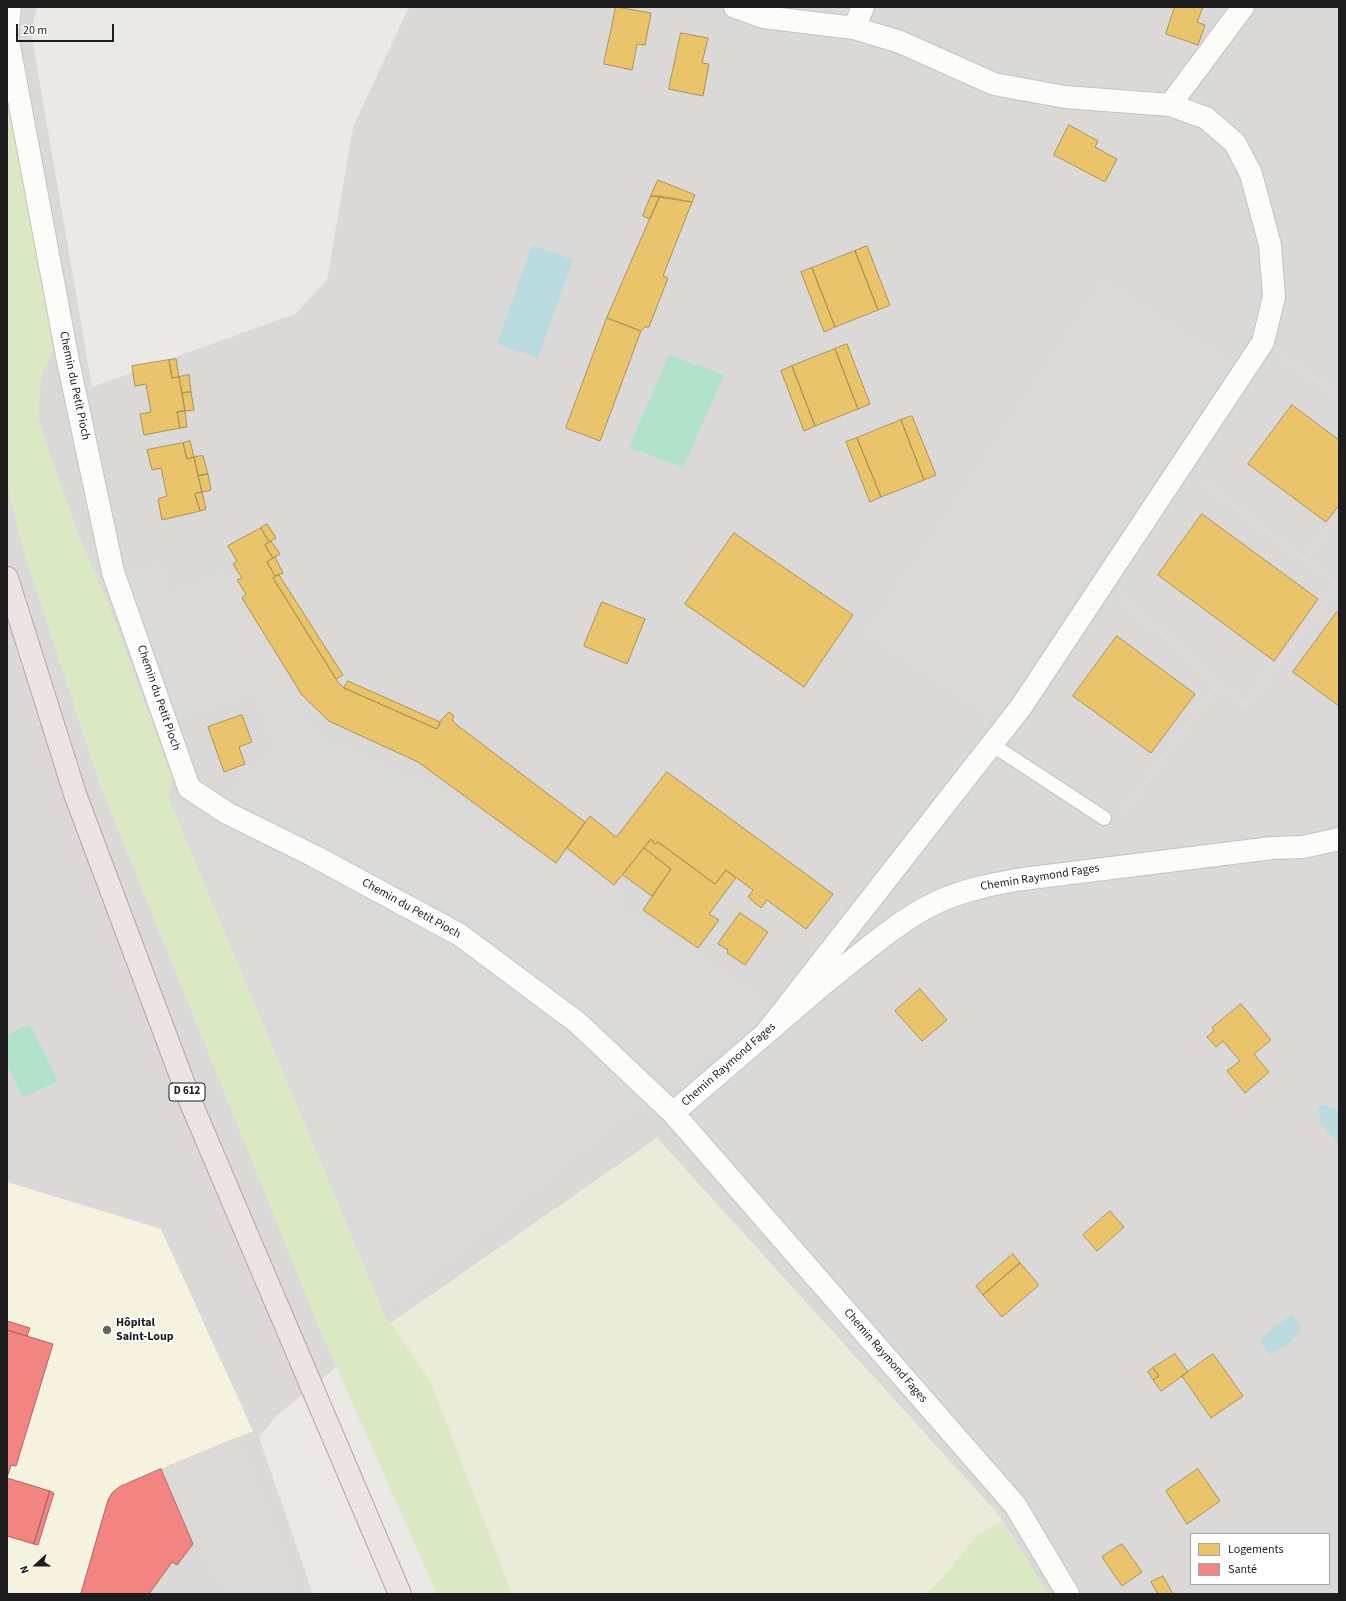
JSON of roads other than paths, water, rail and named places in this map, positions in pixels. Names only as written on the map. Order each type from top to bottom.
[{"type":"highway","name":"D 612","points":[[7,578],[75,794],[191,1103],[400,1594]]},
{"type":"street","name":"Chemin du Petit Pioch","points":[[10,7],[7,35],[68,361],[114,572],[189,788],[227,813],[314,856],[460,935],[578,1024],[673,1113]]},
{"type":"street","points":[[735,7],[763,17],[854,28],[900,42],[994,84],[1065,97],[1170,105],[1206,118],[1235,143],[1251,174],[1270,245],[1274,297],[1263,342],[1021,707],[766,1033]]},
{"type":"street","points":[[854,28],[863,7]]},
{"type":"street","points":[[1170,105],[1243,7]]},
{"type":"street","name":"Chemin Raymond Fages","points":[[1068,1594],[1015,1505],[673,1113],[853,960],[910,917],[935,903],[963,891],[994,883],[1023,878],[1272,848],[1303,847],[1339,839]]},
{"type":"lane","points":[[992,744],[1104,818]]},
{"type":"water","points":[[532,245],[573,260],[538,358],[497,344]]},
{"type":"water","points":[[1321,1105],[1326,1105],[1330,1109],[1335,1108],[1339,1113],[1339,1144],[1319,1121],[1321,1117],[1317,1110]]},
{"type":"water","points":[[1291,1315],[1302,1327],[1289,1343],[1270,1354],[1260,1342],[1274,1327]]},
{"type":"place","name":"Hôpital Saint-Loup","points":[[107,1330]]}]
